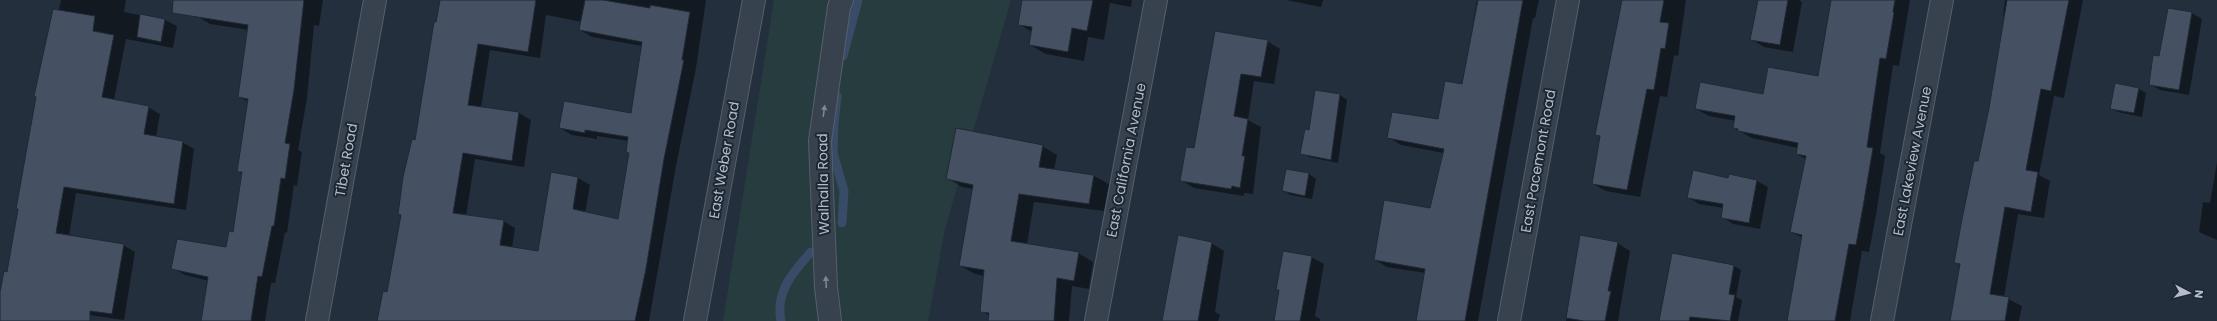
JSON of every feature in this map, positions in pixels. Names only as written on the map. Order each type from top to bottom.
[{"type":"street","name":"Tibet Road","points":[[317,321],[375,0]]},
{"type":"street","name":"East Weber Road","points":[[695,321],[754,0]]},
{"type":"street","name":"Walhalla Road","points":[[830,321],[826,287],[820,141],[839,7],[842,0]]},
{"type":"street","name":"East California Avenue","points":[[1096,321],[1156,0]]},
{"type":"street","name":"East Pacemont Road","points":[[1509,321],[1568,0]]},
{"type":"street","name":"East Lakeview Avenue","points":[[1882,321],[1942,0]]},
{"type":"green space","points":[[774,0],[1011,0],[945,229],[928,321],[723,321]]},
{"type":"building","points":[[173,0],[304,0],[294,90],[285,143],[290,144],[285,179],[281,178],[274,226],[272,226],[262,277],[258,276],[251,321],[201,321],[208,277],[171,269],[177,239],[226,247],[229,231],[233,232],[242,172],[237,172],[248,99],[238,97],[248,25],[172,13]]},
{"type":"building","points":[[440,0],[536,0],[528,52],[478,44],[468,105],[519,112],[512,161],[463,153],[453,213],[504,220],[500,245],[538,251],[551,172],[578,177],[573,209],[618,219],[629,153],[626,152],[628,137],[585,130],[585,133],[559,128],[564,101],[631,113],[642,42],[579,30],[585,0],[603,0],[650,8],[650,5],[690,12],[682,60],[684,60],[664,159],[646,269],[635,321],[377,321],[383,291],[387,292],[401,215],[398,214],[403,177],[412,139],[415,140],[434,22],[436,22]]},
{"type":"building","points":[[1022,0],[1093,0],[1087,31],[1072,28],[1068,52],[1029,45],[1032,27],[1018,25]]},
{"type":"building","points":[[1478,0],[1523,0],[1465,321],[1416,321],[1425,269],[1374,260],[1384,200],[1430,208],[1444,149],[1387,138],[1392,112],[1438,119],[1445,81],[1462,84]]},
{"type":"building","points":[[1622,0],[1664,0],[1660,22],[1669,23],[1665,49],[1661,48],[1654,90],[1647,89],[1627,190],[1592,184],[1600,136],[1595,135]]},
{"type":"building","points":[[1758,0],[1788,0],[1780,45],[1750,40]]},
{"type":"building","points":[[1831,0],[1895,0],[1894,13],[1886,59],[1880,58],[1867,147],[1873,148],[1856,245],[1849,244],[1835,321],[1787,321],[1802,235],[1790,232],[1806,156],[1796,154],[1798,143],[1738,131],[1738,129],[1733,128],[1735,116],[1695,109],[1700,82],[1763,94],[1768,67],[1818,76]]},
{"type":"building","points":[[2007,0],[2069,0],[2051,91],[2041,89],[2026,170],[2038,172],[2031,212],[2005,207],[1990,294],[2009,297],[2005,321],[1950,321],[1960,264],[1954,263],[1974,161],[1978,161],[1989,108]]},
{"type":"building","points":[[2168,8],[2192,12],[2179,90],[2149,85],[2153,55],[2159,56]]},
{"type":"building","points":[[53,9],[95,16],[93,31],[114,35],[102,97],[149,106],[144,134],[183,141],[174,204],[64,187],[56,233],[124,244],[112,314],[90,311],[90,321],[0,321],[0,292],[4,271],[7,272],[18,209],[16,209],[36,97],[34,96]]},
{"type":"building","points":[[140,14],[165,19],[161,42],[137,37]]},
{"type":"building","points":[[1215,31],[1268,40],[1261,77],[1241,74],[1234,116],[1248,119],[1242,156],[1245,156],[1240,188],[1232,186],[1231,189],[1180,181],[1186,147],[1194,148]]},
{"type":"building","points":[[2115,83],[2139,88],[2134,113],[2110,109]]},
{"type":"building","points":[[1315,90],[1340,94],[1331,160],[1300,154],[1305,129],[1309,130]]},
{"type":"building","points":[[956,128],[1043,145],[1039,167],[1094,175],[1089,204],[1019,194],[1011,241],[1079,252],[1074,281],[1057,278],[1054,321],[988,321],[989,313],[980,312],[984,270],[959,266],[973,185],[946,179]]},
{"type":"building","points":[[1286,169],[1309,173],[1305,196],[1282,191]]},
{"type":"building","points":[[1693,170],[1728,178],[1729,174],[1757,180],[1749,223],[1721,218],[1723,204],[1687,198]]},
{"type":"building","points":[[1178,235],[1212,242],[1198,321],[1162,321]]},
{"type":"building","points":[[1580,235],[1618,242],[1608,291],[1611,291],[1605,321],[1584,321],[1566,318]]},
{"type":"building","points":[[1283,251],[1312,256],[1300,321],[1274,321],[1279,290],[1276,290]]},
{"type":"building","points":[[1672,253],[1734,265],[1729,294],[1735,295],[1730,321],[1690,317],[1689,321],[1659,321]]},
{"type":"waterway","points":[[843,56],[858,0]]},
{"type":"waterway","points":[[837,96],[833,153],[844,191],[842,223]]},
{"type":"waterway","points":[[781,321],[780,311],[783,292],[792,275],[811,252]]}]
